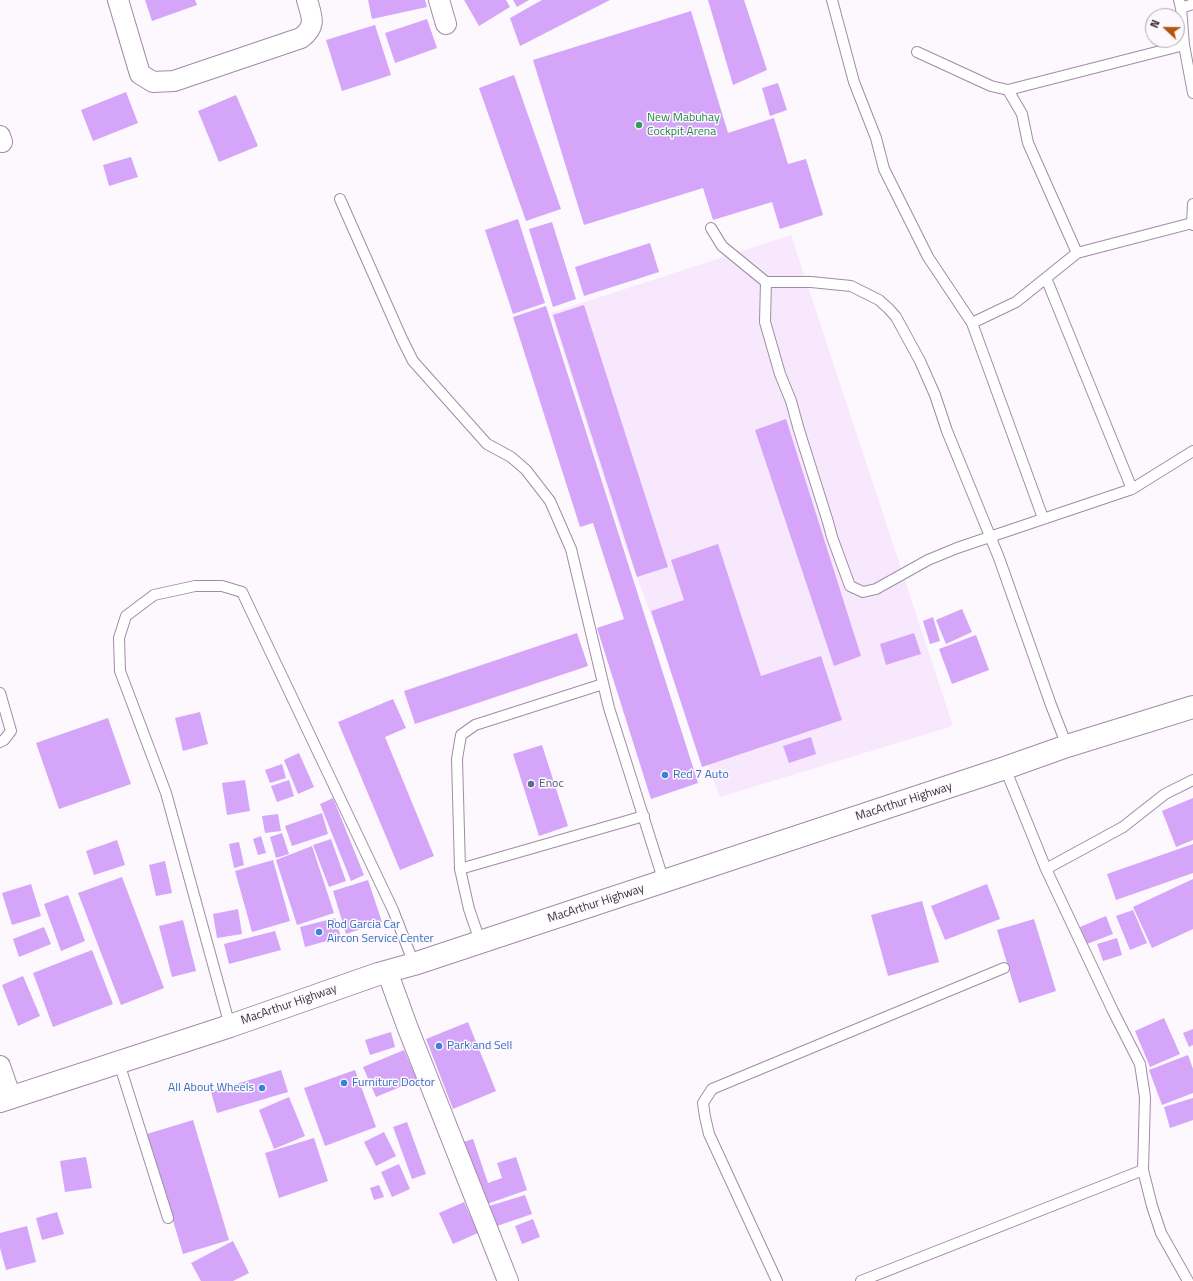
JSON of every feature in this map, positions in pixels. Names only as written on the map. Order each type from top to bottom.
[{"type":"highway","name":"MacArthur Highway","points":[[5,1099],[230,1026],[387,971],[414,964],[480,941],[664,882],[1067,746],[1193,707]]},
{"type":"street","points":[[118,0],[140,74],[153,82],[174,81],[301,38],[310,29],[313,21],[307,0]]},
{"type":"street","points":[[439,0],[446,24]]},
{"type":"street","points":[[387,971],[402,1013],[508,1281]]},
{"type":"street","points":[[0,1066],[5,1099]]},
{"type":"lane","points":[[832,0],[854,82],[876,138],[884,168],[928,257],[972,323],[1043,518]]},
{"type":"lane","points":[[1180,4],[1193,4]]},
{"type":"lane","points":[[917,52],[991,86],[1008,90],[1172,48]]},
{"type":"lane","points":[[1185,48],[1193,92]]},
{"type":"lane","points":[[1008,90],[1022,114],[1028,144],[1077,253]]},
{"type":"lane","points":[[340,199],[402,339],[414,361],[487,444],[511,458],[526,470],[550,500],[571,549],[609,708],[664,882]]},
{"type":"lane","points":[[972,323],[1016,302],[1077,253],[1192,224],[1193,204]]},
{"type":"lane","points":[[712,228],[722,246],[766,282],[811,282],[851,286],[879,300],[896,317],[935,395],[947,431],[990,536],[1067,746]]},
{"type":"lane","points":[[1046,278],[1132,489]]},
{"type":"lane","points":[[766,282],[765,322],[780,374],[791,402],[832,537],[850,586],[863,592],[876,589],[928,560],[990,536],[1132,489],[1193,450]]},
{"type":"lane","points":[[230,1026],[166,793],[120,670],[119,638],[126,616],[154,595],[195,586],[222,586],[242,592],[393,910],[414,964]]},
{"type":"lane","points":[[480,941],[469,909],[460,869],[457,759],[461,735],[475,725],[603,684]]},
{"type":"lane","points":[[0,693],[11,731],[4,740],[0,742]]},
{"type":"lane","points":[[1005,768],[1046,870],[1140,1064],[1145,1097],[1143,1170],[1152,1206],[1161,1233],[1188,1281]]},
{"type":"lane","points":[[1046,870],[1123,827],[1165,794],[1193,780]]},
{"type":"lane","points":[[460,869],[644,816]]},
{"type":"lane","points":[[777,1281],[710,1134],[703,1103],[712,1089],[1004,968]]},
{"type":"lane","points":[[119,1063],[168,1218]]},
{"type":"lane","points":[[861,1281],[1143,1170]]},
{"type":"shaded area","points":[[791,235],[953,726],[720,797],[625,546],[551,313]]},
{"type":"building","points":[[145,0],[195,0],[197,5],[152,21]]},
{"type":"building","points":[[368,0],[425,0],[427,7],[372,19]]},
{"type":"building","points":[[464,0],[506,0],[510,7],[479,26]]},
{"type":"building","points":[[513,0],[529,0],[517,7]]},
{"type":"building","points":[[542,0],[610,0],[520,46],[510,18]]},
{"type":"building","points":[[708,0],[744,0],[767,70],[733,85]]},
{"type":"building","name":"New Mabuhay Cockpit Arena","points":[[691,11],[728,133],[774,118],[788,164],[806,159],[823,215],[780,229],[772,202],[713,220],[703,188],[584,225],[533,60]]},
{"type":"building","points":[[427,19],[437,48],[395,63],[385,33]]},
{"type":"building","points":[[375,25],[391,75],[342,91],[326,40]]},
{"type":"building","points":[[514,75],[561,209],[526,221],[479,88]]},
{"type":"building","points":[[778,83],[787,110],[770,116],[762,88]]},
{"type":"building","points":[[126,92],[138,123],[93,141],[81,110]]},
{"type":"building","points":[[236,95],[258,146],[219,162],[198,111]]},
{"type":"building","points":[[131,157],[138,177],[109,186],[103,165]]},
{"type":"building","points":[[518,219],[545,303],[513,314],[485,230]]},
{"type":"building","points":[[552,222],[576,299],[553,307],[529,229]]},
{"type":"building","points":[[650,243],[659,272],[584,296],[575,267]]},
{"type":"building","points":[[584,305],[668,567],[637,577],[553,315]]},
{"type":"building","points":[[546,306],[698,783],[651,799],[597,628],[624,619],[593,523],[580,527],[513,317]]},
{"type":"building","points":[[786,419],[861,656],[834,666],[755,430]]},
{"type":"building","points":[[718,544],[761,676],[821,656],[842,720],[702,767],[651,611],[684,600],[671,560]]},
{"type":"building","points":[[962,609],[972,632],[946,644],[936,620]]},
{"type":"building","points":[[933,617],[940,641],[930,644],[923,621]]},
{"type":"building","points":[[577,633],[588,666],[415,724],[404,691]]},
{"type":"building","points":[[914,633],[921,654],[886,665],[880,644]]},
{"type":"building","points":[[976,635],[989,670],[952,684],[939,649]]},
{"type":"building","points":[[393,699],[406,728],[385,737],[434,856],[400,870],[338,722]]},
{"type":"building","points":[[200,712],[208,744],[183,751],[175,718]]},
{"type":"building","points":[[108,718],[131,784],[59,809],[36,743]]},
{"type":"building","points":[[811,737],[816,754],[789,763],[783,746]]},
{"type":"building","points":[[542,745],[568,826],[539,836],[513,754]]},
{"type":"building","points":[[299,753],[314,787],[298,794],[284,760]]},
{"type":"building","points":[[282,764],[286,778],[270,783],[265,770]]},
{"type":"building","points":[[245,780],[250,811],[227,815],[222,783]]},
{"type":"building","points":[[289,780],[294,796],[277,802],[271,786]]},
{"type":"building","points":[[333,798],[364,875],[351,881],[320,804]]},
{"type":"building","points":[[1193,798],[1193,840],[1176,847],[1162,811]]},
{"type":"building","points":[[322,813],[328,834],[292,846],[285,826]]},
{"type":"building","points":[[278,814],[281,831],[265,833],[262,816]]},
{"type":"building","points":[[282,833],[289,854],[276,858],[270,837]]},
{"type":"building","points":[[261,836],[266,853],[258,855],[253,839]]},
{"type":"building","points":[[331,839],[346,881],[329,887],[313,845]]},
{"type":"building","points":[[117,840],[125,865],[94,875],[86,851]]},
{"type":"building","points":[[239,842],[244,865],[234,868],[229,844]]},
{"type":"building","points":[[1193,844],[1193,873],[1116,900],[1107,874]]},
{"type":"building","points":[[312,846],[334,913],[297,925],[276,860]]},
{"type":"building","points":[[273,860],[290,921],[252,932],[235,871]]},
{"type":"building","points":[[165,861],[172,893],[156,896],[149,865]]},
{"type":"building","points":[[122,877],[164,988],[121,1005],[78,893]]},
{"type":"building","points":[[1193,879],[1193,929],[1152,948],[1133,907]]},
{"type":"building","points":[[368,880],[382,922],[346,934],[333,891]]},
{"type":"building","points":[[31,884],[41,916],[12,925],[2,893]]},
{"type":"building","points":[[987,884],[1000,919],[945,940],[931,906]]},
{"type":"building","points":[[68,895],[85,941],[61,951],[44,904]]},
{"type":"building","points":[[922,901],[939,962],[888,976],[871,915]]},
{"type":"building","points":[[238,909],[242,934],[217,938],[213,914]]},
{"type":"building","points":[[1133,910],[1147,943],[1130,950],[1116,916]]},
{"type":"building","points":[[1106,916],[1113,934],[1087,944],[1080,927]]},
{"type":"building","points":[[335,918],[341,937],[305,947],[300,927]]},
{"type":"building","points":[[1034,919],[1056,991],[1019,1003],[997,930]]},
{"type":"building","points":[[183,920],[196,971],[172,977],[159,926]]},
{"type":"building","points":[[44,927],[51,944],[19,957],[13,939]]},
{"type":"building","points":[[275,931],[281,950],[229,964],[224,944]]},
{"type":"building","points":[[1117,938],[1122,955],[1103,961],[1097,944]]},
{"type":"building","points":[[92,950],[113,1004],[53,1027],[33,973]]},
{"type":"building","points":[[23,976],[40,1016],[18,1026],[2,985]]},
{"type":"building","points":[[1164,1018],[1180,1054],[1150,1067],[1135,1031]]},
{"type":"building","points":[[468,1022],[496,1091],[453,1109],[426,1039]]},
{"type":"building","points":[[1193,1029],[1193,1045],[1189,1047],[1183,1033]]},
{"type":"building","points":[[391,1032],[395,1047],[370,1055],[365,1040]]},
{"type":"building","points":[[404,1050],[417,1080],[376,1097],[363,1067]]},
{"type":"building","points":[[1188,1055],[1193,1069],[1193,1093],[1162,1105],[1149,1070]]},
{"type":"building","points":[[281,1070],[288,1092],[217,1113],[211,1092]]},
{"type":"building","points":[[355,1070],[376,1127],[325,1146],[304,1088]]},
{"type":"building","points":[[289,1097],[305,1136],[274,1149],[259,1110]]},
{"type":"building","points":[[1193,1098],[1193,1120],[1170,1128],[1164,1107]]},
{"type":"building","points":[[193,1120],[229,1240],[183,1254],[147,1134]]},
{"type":"building","points":[[407,1122],[426,1174],[412,1179],[393,1127]]},
{"type":"building","points":[[384,1132],[396,1156],[376,1166],[364,1142]]},
{"type":"building","points":[[314,1138],[328,1181],[279,1198],[265,1153]]},
{"type":"building","points":[[473,1139],[488,1183],[502,1178],[497,1163],[516,1157],[527,1190],[481,1206],[460,1143]]},
{"type":"building","points":[[86,1157],[92,1188],[65,1192],[60,1161]]},
{"type":"building","points":[[399,1164],[410,1189],[392,1197],[381,1172]]},
{"type":"building","points":[[379,1185],[384,1197],[374,1200],[370,1188]]},
{"type":"building","points":[[525,1195],[532,1214],[491,1228],[486,1207]]},
{"type":"building","points":[[464,1202],[478,1233],[453,1244],[439,1213]]},
{"type":"building","points":[[57,1212],[64,1234],[42,1240],[36,1218]]},
{"type":"building","points":[[533,1219],[540,1237],[522,1244],[515,1226]]},
{"type":"building","points":[[27,1226],[36,1262],[6,1270],[0,1248],[0,1233]]},
{"type":"building","points":[[233,1241],[249,1273],[233,1281],[201,1281],[191,1263]]},
{"type":"place","name":"New Mabuhay Cockpit Arena","points":[[639,125]]},
{"type":"place","name":"Red 7 Auto","points":[[665,775]]},
{"type":"place","name":"Enoc","points":[[531,784]]},
{"type":"place","name":"Rod Garcia Car Aircon Service Center","points":[[319,932]]},
{"type":"place","name":"Park and Sell","points":[[439,1046]]},
{"type":"place","name":"Furniture Doctor","points":[[344,1083]]},
{"type":"place","name":"All About Wheels","points":[[262,1088]]}]
